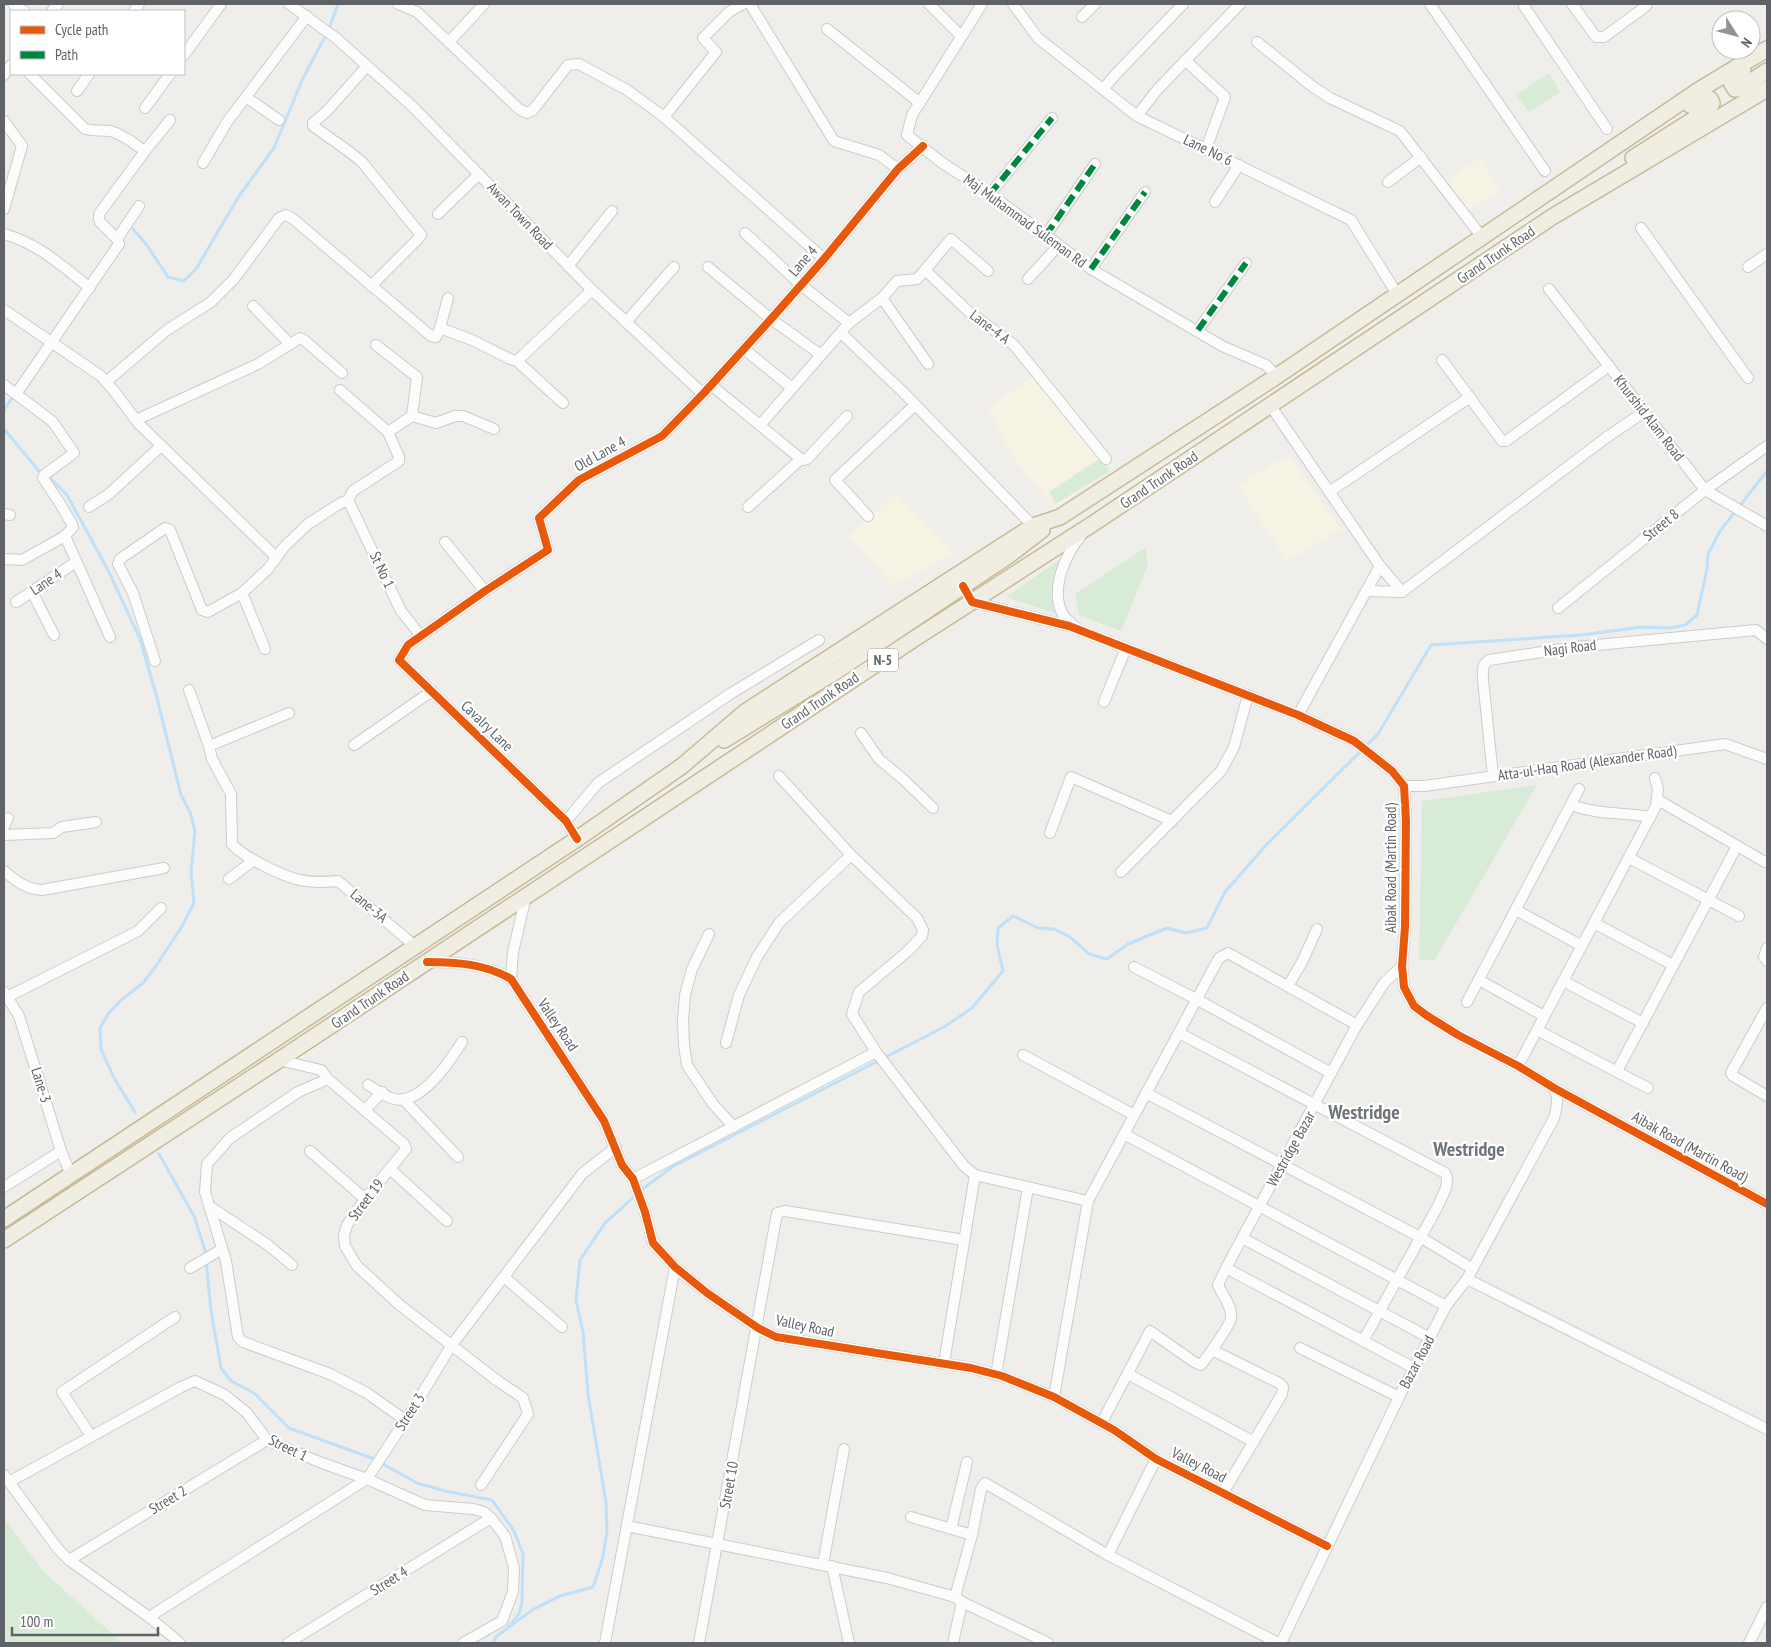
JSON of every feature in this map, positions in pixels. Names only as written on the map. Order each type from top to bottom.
[{"type":"highway","points":[[1767,49],[1732,80],[1731,84],[1735,89],[1739,89],[1767,70]]},
{"type":"highway","name":"Grand Trunk Road","points":[[4,1219],[577,838],[682,766],[838,670],[1008,556],[1060,517],[1277,376],[1700,90],[1767,49]]},
{"type":"highway","name":"Grand Trunk Road","points":[[4,1240],[1094,523],[1552,217],[1767,89]]},
{"type":"highway","points":[[1552,217],[1620,166],[1708,110],[1711,106],[1711,100],[1703,97],[1592,163]]},
{"type":"highway","name":"Grand Trunk Road","points":[[682,766],[746,712],[1033,526],[1060,517]]},
{"type":"highway","name":"Grand Trunk Road","points":[[4,1214],[33,1200]]},
{"type":"street","points":[[185,54],[221,4]]},
{"type":"street","name":"Awan Town Road","points":[[289,4],[336,38],[412,106],[592,290],[703,394]]},
{"type":"street","points":[[398,4],[417,12],[519,109],[527,114],[533,110],[568,65],[579,64],[627,90],[664,116],[824,259]]},
{"type":"street","points":[[449,42],[484,4]]},
{"type":"street","points":[[664,116],[716,52],[703,38],[727,8],[743,4]]},
{"type":"street","points":[[750,4],[834,142],[879,155],[898,169]]},
{"type":"street","points":[[929,4],[961,36]]},
{"type":"street","name":"Maj Muhammad Suleman Rd","points":[[982,4],[912,115],[907,135],[941,162],[990,194],[1091,269],[1198,330],[1222,346],[1266,365],[1277,376]]},
{"type":"street","name":"Lane No 6","points":[[1013,4],[1038,38],[1104,88],[1137,116],[1352,220],[1397,294]]},
{"type":"street","points":[[1082,17],[1095,4]]},
{"type":"street","points":[[1104,88],[1183,4]]},
{"type":"street","points":[[1137,116],[1157,90],[1240,4]]},
{"type":"street","points":[[1430,4],[1545,171]]},
{"type":"street","points":[[1572,4],[1596,37],[1601,37],[1612,32],[1647,4]]},
{"type":"street","points":[[1524,6],[1607,129]]},
{"type":"street","points":[[203,163],[227,122],[306,16]]},
{"type":"street","points":[[827,29],[920,103]]},
{"type":"street","points":[[1257,42],[1330,98],[1400,131],[1482,237]]},
{"type":"street","points":[[1185,60],[1225,97],[1206,149]]},
{"type":"street","points":[[367,66],[328,111],[313,123],[313,126],[352,153],[367,167],[421,234],[418,240],[371,286]]},
{"type":"street","points":[[31,75],[85,129],[110,131],[145,151]]},
{"type":"street","points":[[77,91],[88,75]]},
{"type":"street","points":[[146,108],[169,75]]},
{"type":"street","points":[[246,97],[279,120]]},
{"type":"street","points":[[990,194],[1052,118]]},
{"type":"street","points":[[16,394],[119,244],[117,238],[100,222],[99,214],[170,120]]},
{"type":"street","points":[[4,121],[22,146],[4,209]]},
{"type":"street","name":"Lane 4","points":[[703,394],[824,259],[898,169],[923,146]]},
{"type":"street","points":[[1388,182],[1421,157]]},
{"type":"street","points":[[1046,235],[1095,164]]},
{"type":"street","points":[[1214,202],[1239,166]]},
{"type":"street","points":[[438,214],[479,174]]},
{"type":"street","points":[[1091,269],[1145,192]]},
{"type":"street","points":[[117,238],[139,206]]},
{"type":"street","points":[[568,266],[612,211]]},
{"type":"street","points":[[106,382],[168,330],[211,302],[234,279],[279,218],[286,215],[298,222],[431,336],[436,337],[448,298]]},
{"type":"street","points":[[1641,228],[1748,378]]},
{"type":"street","points":[[745,233],[801,285],[850,323]]},
{"type":"street","points":[[4,234],[24,240],[51,257],[90,288]]},
{"type":"street","points":[[761,424],[850,323],[882,298],[897,280],[917,279],[951,239],[988,270]]},
{"type":"street","points":[[1028,279],[1059,245]]},
{"type":"street","points":[[1748,267],[1767,254]]},
{"type":"street","points":[[1198,330],[1246,263]]},
{"type":"street","points":[[626,322],[674,267]]},
{"type":"street","points":[[708,267],[771,319],[821,355]]},
{"type":"street","name":"Lane-4 A","points":[[925,270],[968,311],[1014,345],[1106,459]]},
{"type":"street","name":"Khurshid Alam Road","points":[[1549,289],[1705,490],[1767,526]]},
{"type":"street","points":[[517,361],[592,290]]},
{"type":"street","points":[[882,298],[928,364]]},
{"type":"street","points":[[253,306],[290,344]]},
{"type":"street","points":[[4,310],[101,376],[136,420],[161,446],[276,557]]},
{"type":"street","points":[[440,328],[472,340],[517,361],[563,403]]},
{"type":"street","points":[[841,333],[916,405],[1033,526]]},
{"type":"street","points":[[136,420],[258,364],[302,338],[342,373]]},
{"type":"street","points":[[376,345],[417,377],[412,416],[388,432]]},
{"type":"street","points":[[744,349],[792,388]]},
{"type":"street","points":[[1442,360],[1502,441],[1609,366]]},
{"type":"street","points":[[4,385],[53,422],[74,453],[44,475],[43,478],[73,527],[65,536],[22,560],[4,559]]},
{"type":"street","points":[[711,385],[804,460],[847,416]]},
{"type":"street","points":[[155,661],[133,592],[118,564],[120,559],[165,528],[168,528],[202,610],[208,612],[242,593],[268,569],[284,547],[308,524],[348,500],[353,491],[399,461],[388,432],[340,390]]},
{"type":"street","name":"Old Lane 4","points":[[421,636],[548,550],[539,518],[579,480],[662,436],[703,394]]},
{"type":"street","points":[[1329,492],[1470,397]]},
{"type":"street","points":[[868,516],[835,480],[916,405]]},
{"type":"street","points":[[1270,405],[1380,566],[1402,592]]},
{"type":"street","points":[[1366,591],[1402,592],[1607,437],[1644,412]]},
{"type":"street","points":[[412,416],[436,423],[454,416],[463,416],[494,429]]},
{"type":"street","points":[[89,507],[109,494],[161,446]]},
{"type":"street","name":"Street 8","points":[[1558,608],[1705,490],[1767,446]]},
{"type":"street","points":[[748,508],[801,459]]},
{"type":"street","name":"St No 1","points":[[348,500],[401,611],[421,636]]},
{"type":"street","points":[[1082,631],[1062,614],[1058,600],[1059,580],[1067,559],[1081,535],[1094,523]]},
{"type":"street","points":[[65,536],[110,636]]},
{"type":"street","points":[[445,542],[485,591]]},
{"type":"street","name":"Lane 4","points":[[16,602],[76,562]]},
{"type":"street","points":[[1298,715],[1380,566]]},
{"type":"street","points":[[963,586],[972,602]]},
{"type":"street","points":[[32,592],[54,635]]},
{"type":"street","points":[[242,593],[265,649]]},
{"type":"street","name":"Aibak Road (Martin Road)","points":[[972,602],[1069,626],[1298,715],[1354,741],[1392,771],[1404,786],[1406,821],[1405,927],[1402,966],[1404,987],[1414,1006],[1458,1035],[1518,1066],[1554,1088],[1767,1204]]},
{"type":"street","name":"Nagi Road","points":[[1493,776],[1483,680],[1484,663],[1489,660],[1575,647],[1756,630],[1767,639]]},
{"type":"street","name":"Cavalry Lane","points":[[421,636],[408,645],[399,660],[566,821],[577,838]]},
{"type":"street","points":[[566,821],[598,783],[730,694],[819,640]]},
{"type":"street","points":[[1104,702],[1126,648]]},
{"type":"street","points":[[189,690],[209,746],[289,713]]},
{"type":"street","points":[[354,745],[432,692]]},
{"type":"street","points":[[1121,872],[1221,771],[1234,747],[1248,695]]},
{"type":"street","points":[[861,733],[879,759],[933,808]]},
{"type":"street","name":"Atta-ul-Haq Road (Alexander Road)","points":[[1404,786],[1424,786],[1725,744],[1767,759]]},
{"type":"street","name":"Lane-3A","points":[[209,746],[212,759],[231,794],[232,844],[254,860],[296,880],[338,882],[415,946]]},
{"type":"street","points":[[779,776],[851,855],[916,918],[922,930],[922,936],[908,951],[859,992],[852,1014],[879,1057],[964,1166],[975,1175],[1088,1201]]},
{"type":"street","points":[[1050,833],[1071,777],[1172,821]]},
{"type":"street","points":[[1518,1066],[1650,817],[1658,800],[1658,788],[1655,778]]},
{"type":"street","points":[[1467,1002],[1579,789]]},
{"type":"street","points":[[1658,800],[1765,862]]},
{"type":"street","points":[[1571,804],[1594,812],[1630,813],[1650,817]]},
{"type":"street","points":[[4,835],[53,833],[62,827],[96,822]]},
{"type":"street","points":[[1617,1071],[1737,846]]},
{"type":"street","points":[[726,1043],[738,995],[757,957],[780,923],[851,855]]},
{"type":"street","points":[[1628,858],[1739,916]]},
{"type":"street","points":[[229,880],[254,860]]},
{"type":"street","points":[[4,871],[31,889],[42,890],[164,868]]},
{"type":"street","points":[[427,962],[470,964],[498,972],[511,979],[513,952],[526,896]]},
{"type":"street","name":"Lane-3","points":[[72,1175],[61,1151],[19,1016],[5,995],[138,931],[161,908]]},
{"type":"street","points":[[1516,910],[1582,946]]},
{"type":"street","points":[[1594,923],[1673,965]]},
{"type":"street","points":[[1288,986],[1302,962],[1317,929]]},
{"type":"street","points":[[709,934],[692,969],[685,995],[684,1045],[687,1065],[713,1104],[734,1127]]},
{"type":"street","points":[[1767,948],[1764,957],[1767,961]]},
{"type":"street","points":[[1054,1398],[1088,1201],[1219,958],[1228,953],[1357,1026]]},
{"type":"street","name":"Westridge Bazar","points":[[1212,1350],[1231,1318],[1230,1310],[1218,1286],[1226,1268],[1357,1026],[1384,983],[1402,966]]},
{"type":"street","points":[[1134,967],[1331,1073]]},
{"type":"street","name":"Valley Road","points":[[511,979],[604,1121],[622,1165],[637,1189],[653,1243],[675,1267],[707,1293],[758,1328],[776,1337],[944,1363],[996,1375],[1030,1386],[1101,1424],[1156,1459],[1327,1546]]},
{"type":"street","points":[[1478,980],[1544,1016]]},
{"type":"street","points":[[1563,981],[1642,1022]]},
{"type":"street","points":[[1767,1008],[1731,1073],[1767,1096]]},
{"type":"street","points":[[1537,1030],[1648,1088]]},
{"type":"street","points":[[1179,1034],[1445,1173],[1448,1178],[1448,1183],[1420,1237],[1363,1341]]},
{"type":"street","points":[[368,1085],[392,1099],[404,1100],[434,1080],[448,1064],[462,1042]]},
{"type":"street","points":[[1023,1055],[1134,1116]]},
{"type":"street","points":[[637,1189],[734,1127],[879,1057]]},
{"type":"street","name":"Street 19","points":[[280,1060],[321,1070],[328,1080],[404,1144],[406,1149],[365,1199],[347,1225],[344,1235],[345,1246],[357,1266],[401,1306],[451,1346],[523,1398],[528,1414],[481,1485]]},
{"type":"street","points":[[328,1080],[298,1092],[230,1138],[207,1164],[205,1192],[226,1261],[238,1337],[330,1374],[366,1393],[405,1420]]},
{"type":"street","name":"Bazar Road","points":[[1279,1643],[1399,1397],[1446,1306],[1472,1269],[1554,1118],[1557,1107],[1557,1094],[1554,1088]]},
{"type":"street","points":[[365,1110],[382,1092]]},
{"type":"street","points":[[1146,1093],[1420,1237],[1472,1269]]},
{"type":"street","points":[[404,1100],[458,1157]]},
{"type":"street","points":[[1124,1134],[1446,1306]]},
{"type":"street","name":"Street 3","points":[[149,1618],[368,1479],[451,1346],[582,1174],[616,1147]]},
{"type":"street","points":[[4,1187],[61,1151]]},
{"type":"street","points":[[310,1151],[365,1199]]},
{"type":"street","points":[[390,1169],[447,1221]]},
{"type":"street","points":[[944,1363],[975,1175]]},
{"type":"street","points":[[996,1375],[1028,1188]]},
{"type":"street","points":[[209,1206],[268,1245],[292,1265]]},
{"type":"street","name":"Street 10","points":[[700,1643],[778,1212],[964,1240]]},
{"type":"street","points":[[1242,1238],[1430,1338]]},
{"type":"street","points":[[190,1268],[222,1249]]},
{"type":"street","points":[[605,1643],[675,1267]]},
{"type":"street","points":[[1226,1268],[1414,1368]]},
{"type":"street","points":[[504,1277],[562,1327]]},
{"type":"street","points":[[1466,1279],[1767,1429]]},
{"type":"street","points":[[91,1436],[62,1392],[176,1317]]},
{"type":"street","points":[[1101,1424],[1150,1331],[1194,1362],[1202,1365],[1212,1350],[1279,1383],[1283,1387],[1282,1394],[1222,1493]]},
{"type":"street","points":[[1300,1348],[1399,1397]]},
{"type":"street","points":[[1128,1374],[1254,1442]]},
{"type":"street","name":"Street 1","points":[[6,1478],[195,1381],[225,1395],[247,1413],[267,1440],[322,1463],[368,1479],[425,1505],[473,1509],[484,1512],[505,1536],[514,1568],[513,1592],[502,1621],[463,1643]]},
{"type":"street","name":"Street 2","points":[[69,1560],[267,1440]]},
{"type":"street","points":[[844,1448],[828,1565],[849,1643]]},
{"type":"street","points":[[1108,1555],[1156,1459]]},
{"type":"street","points":[[951,1529],[966,1462]]},
{"type":"street","points":[[6,1478],[69,1560],[180,1643]]},
{"type":"street","points":[[953,1643],[959,1599],[981,1490],[985,1483],[1108,1555],[1279,1643]]},
{"type":"street","points":[[911,1517],[972,1535]]},
{"type":"street","name":"Street 4","points":[[288,1643],[490,1518]]},
{"type":"street","points":[[627,1526],[887,1578],[959,1599],[1048,1643]]},
{"type":"street","points":[[1749,1643],[1767,1607]]},
{"type":"shaded area","points":[[1480,158],[1500,191],[1468,211],[1447,180]]},
{"type":"shaded area","points":[[1033,377],[1110,471],[1054,508],[1012,456],[988,408]]},
{"type":"shaded area","points":[[1290,458],[1341,529],[1287,561],[1238,486],[1276,461]]},
{"type":"shaded area","points":[[896,493],[955,552],[894,586],[849,537]]},
{"type":"green space","points":[[1549,73],[1560,92],[1529,112],[1516,95]]},
{"type":"green space","points":[[1100,458],[1110,471],[1056,504],[1049,492]]},
{"type":"green space","points":[[1145,548],[1148,564],[1121,631],[1079,615],[1075,594]]},
{"type":"green space","points":[[1062,558],[1058,614],[1006,597]]},
{"type":"green space","points":[[1537,785],[1434,961],[1419,959],[1422,801]]},
{"type":"green space","points":[[4,1519],[41,1569],[122,1643],[4,1643]]},
{"type":"waterway","points":[[329,29],[338,4]]},
{"type":"waterway","points":[[133,229],[146,244],[168,277],[184,281],[196,269],[239,196],[274,148],[303,78],[326,35]]},
{"type":"waterway","points":[[4,410],[12,398]]},
{"type":"waterway","points":[[4,429],[38,470],[43,473]]},
{"type":"waterway","points":[[640,1191],[672,1167],[944,1027],[972,1008],[1003,971],[997,945],[998,928],[1013,916],[1038,928],[1054,929],[1070,937],[1089,954],[1107,959],[1128,944],[1167,928],[1186,933],[1207,928],[1225,892],[1267,844],[1378,734],[1431,645],[1581,635],[1642,627],[1669,628],[1685,625],[1697,615],[1707,569],[1708,554],[1720,531],[1767,471]]},
{"type":"waterway","points":[[48,476],[67,495],[109,572],[140,639],[181,795],[190,812],[195,831],[191,872],[194,903],[181,928],[156,966],[143,983],[121,1000],[108,1014],[100,1028],[101,1049],[114,1078],[135,1112]]},
{"type":"waterway","points":[[159,1154],[194,1216],[205,1250],[211,1311],[221,1368],[231,1381],[254,1393],[289,1428],[374,1459],[417,1483],[445,1491],[492,1500],[514,1531],[523,1554],[522,1602],[519,1614],[508,1627]]},
{"type":"waterway","points":[[493,1643],[497,1636],[532,1610],[560,1596],[593,1587],[603,1557],[607,1531],[606,1503],[588,1394],[583,1332],[576,1300],[580,1260],[605,1223],[636,1195]]},
{"type":"marked path","points":[[990,194],[1052,118]]},
{"type":"marked path","points":[[1046,235],[1095,164]]},
{"type":"marked path","points":[[1091,269],[1145,192]]},
{"type":"marked path","points":[[1198,330],[1246,263]]},
{"type":"cycle path","points":[[577,839],[566,821],[399,660],[408,645],[548,550],[539,518],[579,480],[662,436],[771,319],[824,259],[898,169],[923,146]]},
{"type":"cycle path","points":[[963,586],[972,602],[1069,626],[1298,715],[1354,741],[1392,771],[1404,786],[1406,821],[1405,927],[1402,966],[1404,987],[1414,1006],[1458,1035],[1518,1066],[1554,1088],[1767,1204]]},
{"type":"cycle path","points":[[427,962],[481,967],[511,979],[604,1121],[622,1165],[633,1179],[645,1212],[653,1243],[675,1267],[707,1293],[758,1328],[776,1337],[971,1368],[1002,1376],[1054,1397],[1114,1430],[1156,1459],[1327,1546]]},
{"type":"district","name":"Westridge","points":[[1364,1112]]},
{"type":"district","name":"Westridge","points":[[1469,1149]]}]
